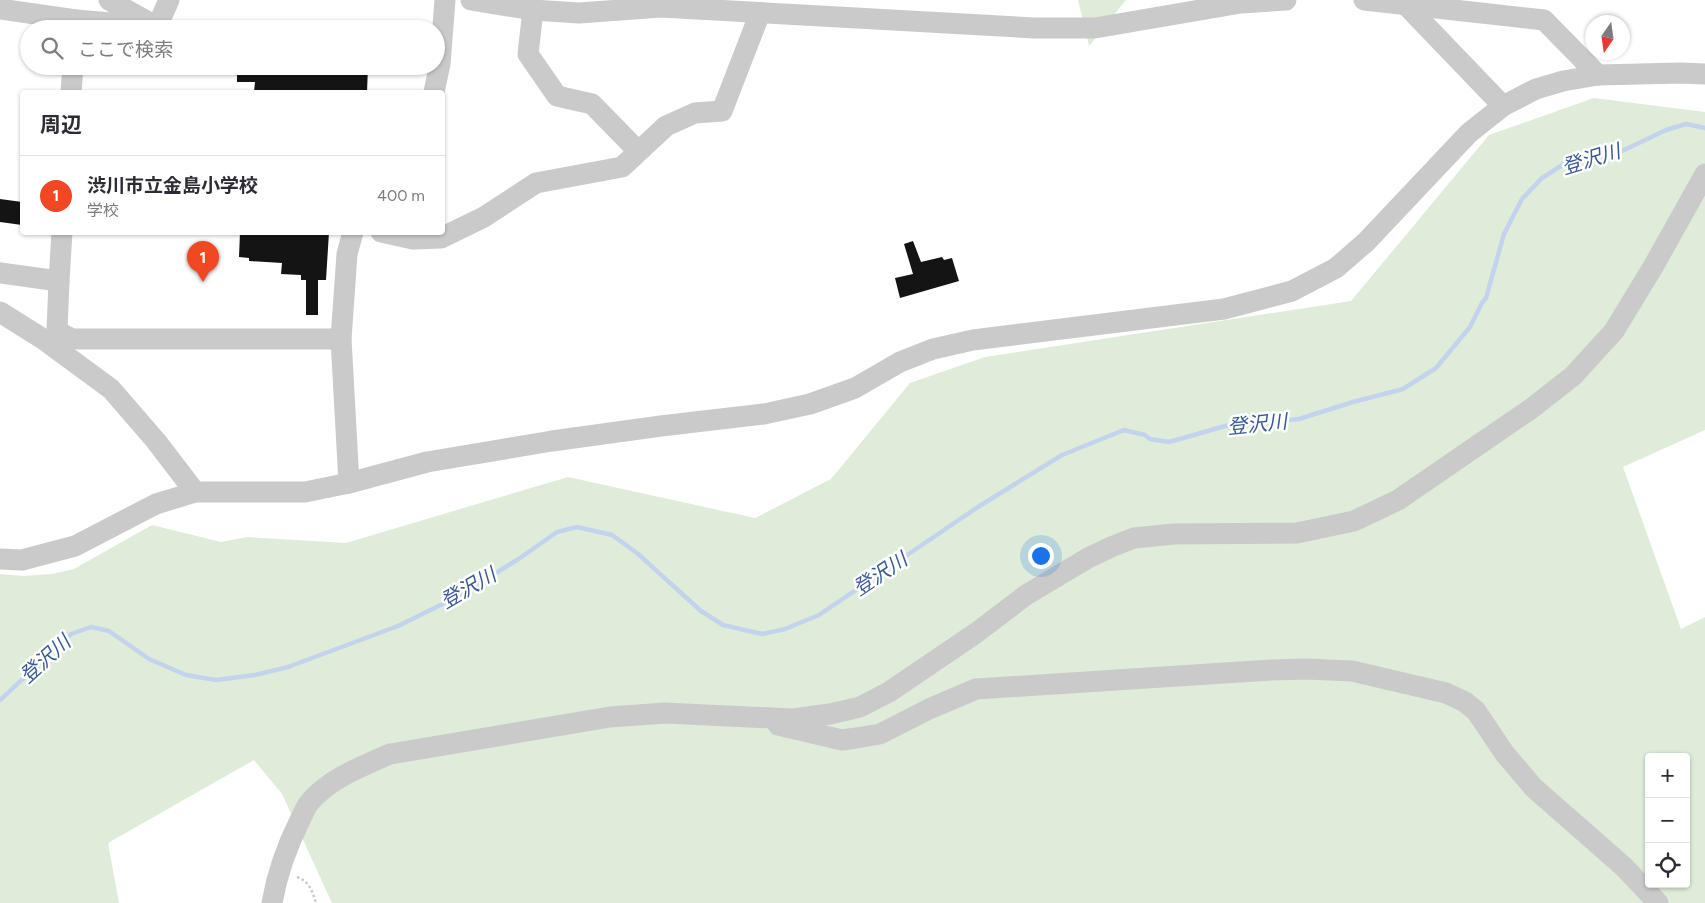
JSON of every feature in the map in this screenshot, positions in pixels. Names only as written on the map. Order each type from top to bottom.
[{"type":"street","points":[[109,0],[145,20]]},
{"type":"street","points":[[160,20],[169,0]]},
{"type":"street","points":[[443,20],[445,0]]},
{"type":"street","points":[[471,0],[533,10],[579,13],[661,7],[1034,28],[1095,28],[1241,3],[1286,0]]},
{"type":"street","points":[[1364,0],[1544,20],[1598,75]]},
{"type":"street","points":[[1405,4],[1503,106]]},
{"type":"street","points":[[0,9],[55,20]]},
{"type":"street","points":[[533,10],[528,54],[557,96],[592,104],[638,151]]},
{"type":"street","points":[[395,235],[413,239],[441,238],[484,217],[536,183],[622,168],[666,126],[695,113],[722,111],[760,13]]},
{"type":"street","points":[[0,560],[22,560],[75,546],[156,504],[195,492],[304,492],[349,483],[427,462],[533,444],[764,414],[810,404],[855,388],[900,362],[933,349],[973,340],[1224,309],[1292,291],[1336,268],[1366,242],[1469,133],[1503,106],[1536,89],[1563,81],[1598,75],[1705,74]]},
{"type":"street","points":[[71,90],[72,75]]},
{"type":"street","points":[[434,90],[438,75]]},
{"type":"street","points":[[272,903],[279,871],[294,831],[309,803],[336,780],[390,754],[610,717],[665,713],[793,719],[830,714],[860,707],[889,692],[976,633],[1026,595],[1088,558],[1134,538],[1174,534],[1297,533],[1354,521],[1398,500],[1532,408],[1574,376],[1614,331],[1653,267],[1705,174]]},
{"type":"street","points":[[62,235],[57,331],[72,339],[341,339]]},
{"type":"street","points":[[349,483],[341,339],[347,254],[352,235]]},
{"type":"street","points":[[0,273],[59,281]]},
{"type":"street","points":[[0,312],[43,339],[111,389],[156,441],[195,492]]},
{"type":"street","points":[[747,716],[842,740],[880,734],[929,709],[976,689],[1271,670],[1352,671],[1446,693],[1465,702],[1476,711],[1505,754],[1534,788],[1624,867],[1658,903]]},
{"type":"path","points":[[279,871],[304,880],[311,888],[316,903]]},
{"type":"green space","points":[[1078,0],[1126,0],[1089,46]]},
{"type":"green space","points":[[1594,98],[1705,112],[1705,430],[1623,467],[1681,629],[1705,617],[1705,903],[332,903],[282,794],[254,760],[108,843],[119,903],[0,903],[0,574],[23,576],[52,574],[74,569],[152,525],[221,542],[247,537],[346,543],[568,477],[755,518],[831,479],[910,383],[985,357],[1351,301],[1489,135]]},
{"type":"building","points":[[237,75],[368,75],[367,90],[254,90],[255,82],[237,82]]},
{"type":"building","points":[[0,199],[20,202],[20,225],[0,222]]},
{"type":"building","points":[[240,235],[329,235],[326,280],[318,280],[318,315],[306,315],[306,280],[301,280],[301,275],[281,274],[282,263],[249,261],[249,258],[239,257]]},
{"type":"building","points":[[913,241],[921,262],[942,257],[944,260],[952,258],[959,281],[900,298],[895,278],[913,274],[904,244]]},
{"type":"waterway","name":"登沢川","points":[[0,700],[71,634],[91,627],[109,631],[149,659],[186,675],[216,680],[255,675],[288,667],[398,626],[461,595],[557,532],[577,527],[612,535],[637,553],[701,611],[723,625],[762,634],[785,629],[819,615],[978,507],[1062,455],[1124,430],[1145,435],[1150,439],[1169,442],[1229,425],[1273,423],[1276,421],[1299,419],[1403,389],[1436,368],[1470,327],[1486,298],[1504,234],[1522,199],[1542,178],[1564,164],[1598,153],[1620,152],[1666,130],[1686,124],[1705,128]]},
{"type":"place","name":"渋川市立金島小学校","points":[[203,282]]}]
